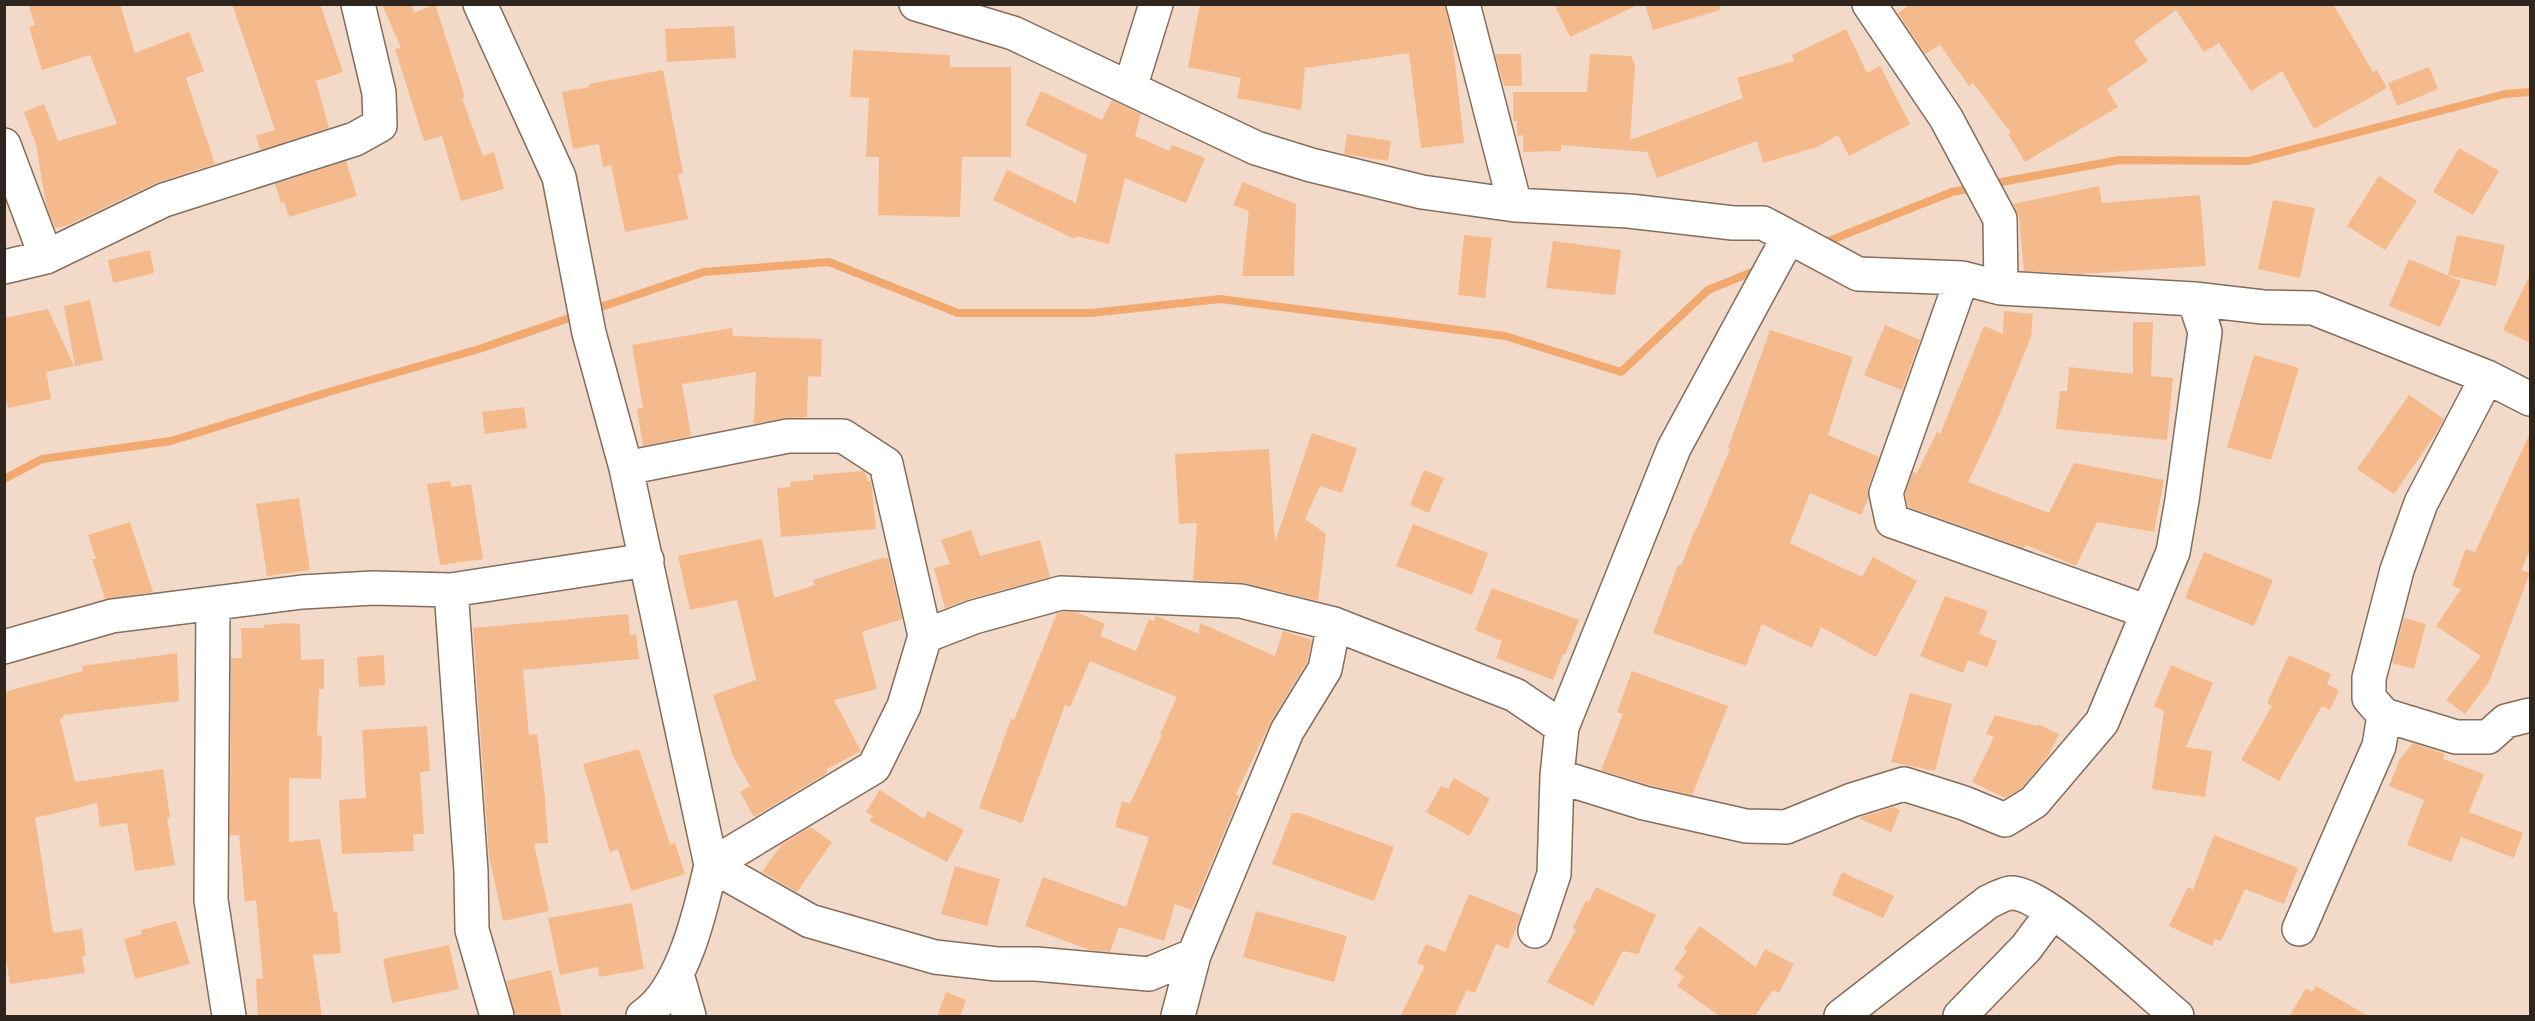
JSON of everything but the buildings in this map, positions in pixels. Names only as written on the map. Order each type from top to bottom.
[{"type":"street","points":[[4,267],[46,257],[164,200],[355,139],[380,125],[379,93],[358,4]]},
{"type":"street","points":[[480,4],[560,177],[590,333],[626,468],[711,865],[697,925],[676,974],[653,1010],[644,1017]]},
{"type":"street","points":[[916,4],[1013,33],[1256,148],[1311,165],[1422,192],[1515,205],[1629,211],[1733,223],[1763,223],[1858,274],[1962,278],[2001,288],[2194,299],[2263,307],[2313,309],[2487,377],[2530,399]]},
{"type":"street","points":[[1130,88],[1156,4]]},
{"type":"street","points":[[1463,4],[1515,205]]},
{"type":"street","points":[[1869,4],[1946,118],[2001,219],[2001,288]]},
{"type":"street","points":[[4,145],[46,257]]},
{"type":"street","points":[[1535,931],[1554,874],[1557,776],[1562,727],[1674,448],[1788,238]]},
{"type":"street","points":[[1962,278],[1886,493],[1892,521],[2148,612]]},
{"type":"street","points":[[1557,776],[1644,803],[1746,826],[1786,827],[1852,800],[1904,784],[1964,803],[2005,820],[2034,802],[2102,722],[2173,552],[2205,332],[2194,299]]},
{"type":"street","points":[[2487,377],[2421,503],[2397,570],[2368,678],[2368,698],[2384,715],[2456,736],[2488,736],[2506,721],[2530,715]]},
{"type":"street","points":[[626,468],[788,436],[843,436],[886,464],[924,636],[904,706],[874,767],[711,865]]},
{"type":"street","points":[[4,647],[112,616],[302,592],[349,589],[451,590],[646,560]]},
{"type":"street","points":[[451,590],[471,871],[472,930],[497,1017]]},
{"type":"street","points":[[924,636],[974,617],[1061,593],[1241,601],[1334,624],[1515,695],[1562,727]]},
{"type":"street","points":[[213,604],[211,900],[229,1017]]},
{"type":"street","points":[[1178,1017],[1194,955],[1287,731],[1325,669],[1334,624]]},
{"type":"street","points":[[1325,669],[1370,639]]},
{"type":"street","points":[[2299,929],[2379,746],[2384,715]]},
{"type":"street","points":[[711,865],[810,921],[935,957],[997,964],[1036,964],[1149,974],[1194,955]]},
{"type":"street","points":[[1841,1017],[1988,902],[2010,893],[2026,896],[2070,924],[2177,1017]]},
{"type":"street","points":[[1960,1017],[2026,948],[2052,913]]},
{"type":"street","points":[[676,974],[690,1017]]},
{"type":"waterway","points":[[1991,184],[2119,160],[2248,161],[2505,94],[2530,92]]},
{"type":"waterway","points":[[1821,244],[1952,192],[1973,188]]},
{"type":"waterway","points":[[592,310],[704,272],[829,262],[958,313],[1091,313],[1220,299],[1505,336],[1621,372],[1708,290],[1757,270]]},
{"type":"waterway","points":[[4,479],[42,459],[171,441],[332,391],[479,349],[578,315]]}]
